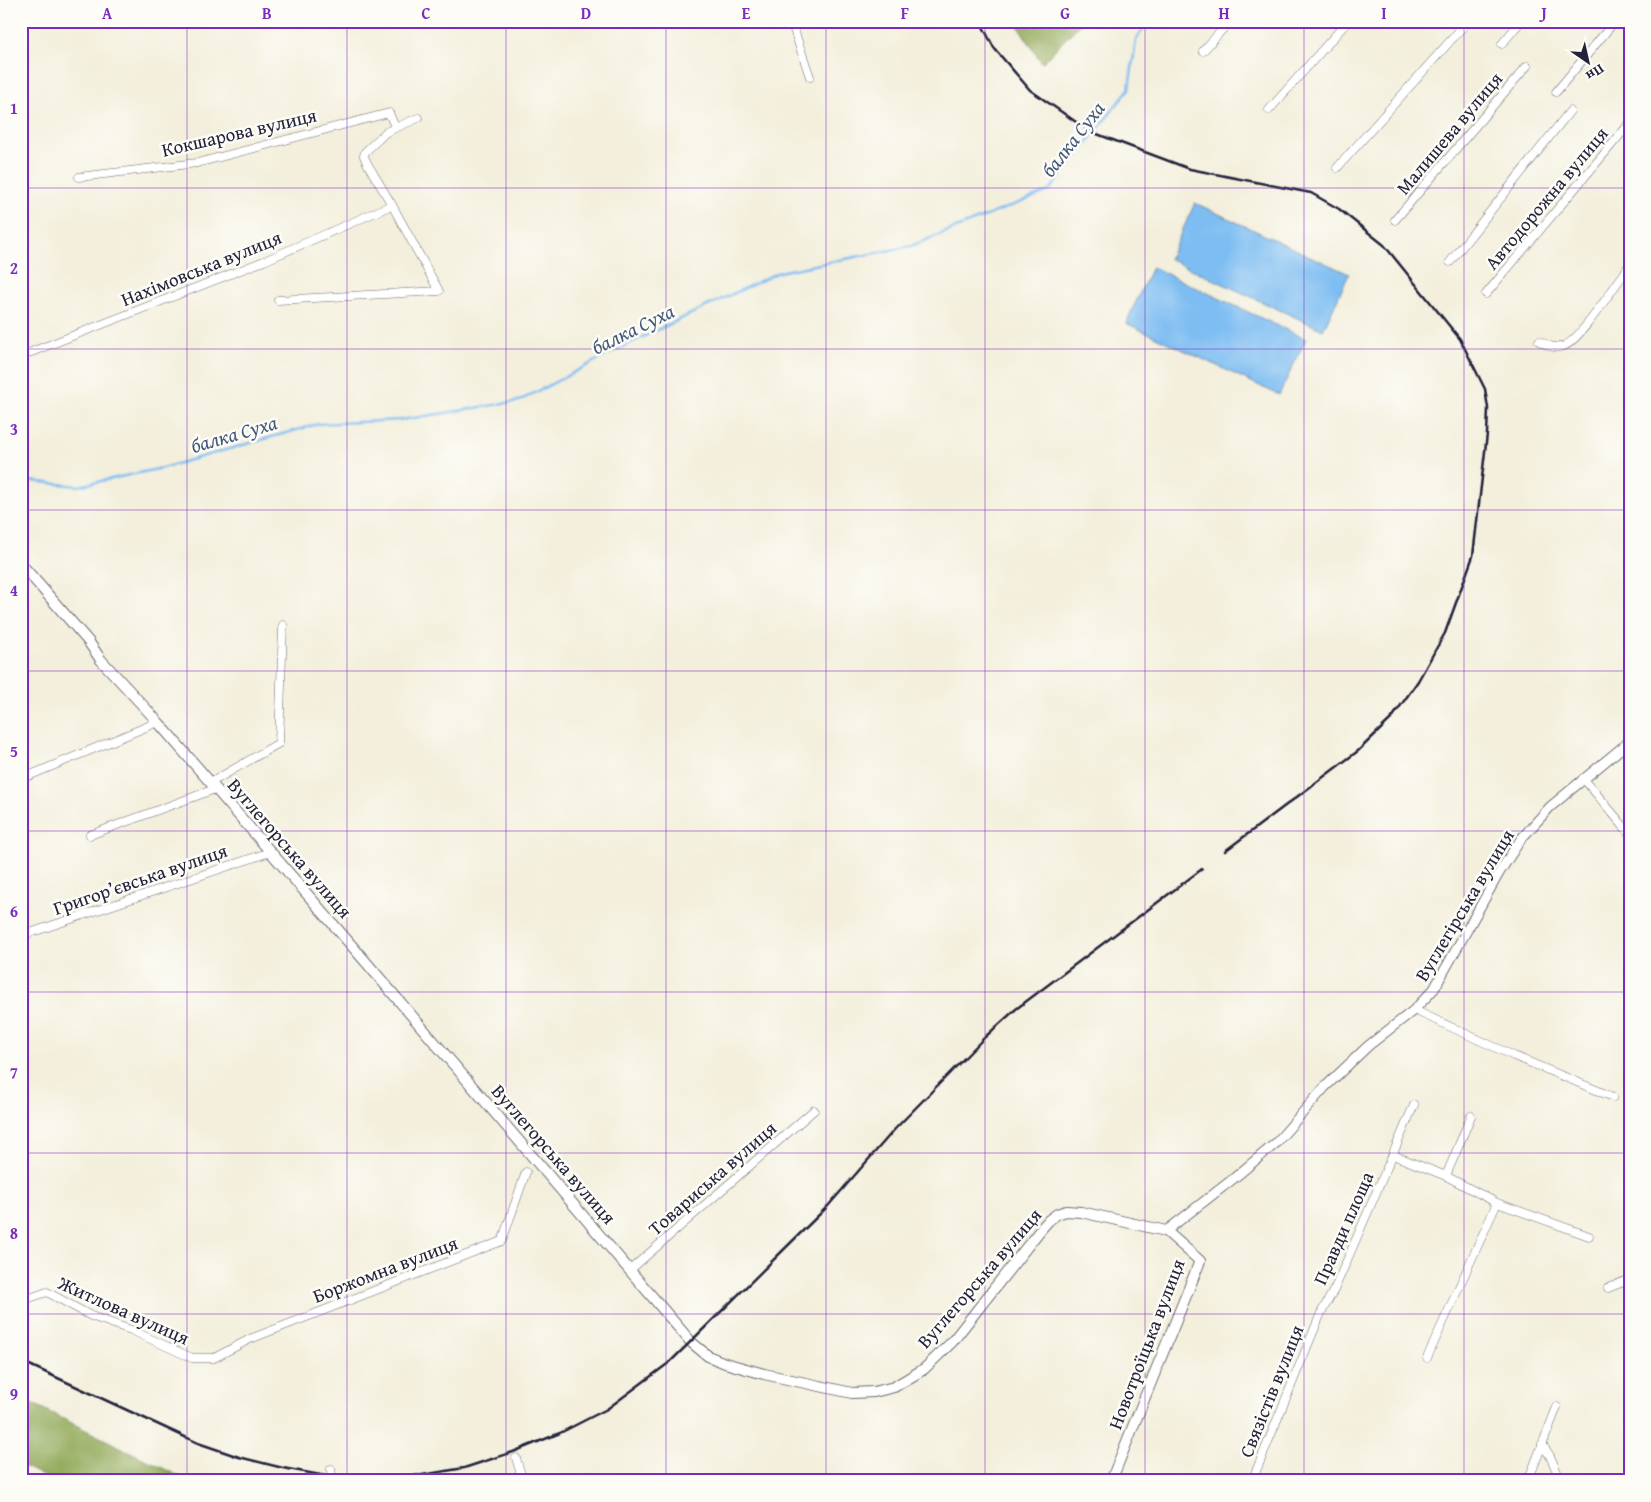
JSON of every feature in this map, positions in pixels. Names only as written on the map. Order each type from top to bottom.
[{"type":"main road","name":"Вуглегорська вулиця","points":[[21,564],[88,641],[100,660],[158,722],[372,968],[691,1342],[708,1356],[725,1363],[773,1376],[852,1393],[874,1392],[894,1387],[924,1369],[952,1342],[1041,1229],[1056,1214],[1073,1211],[1166,1231]]},
{"type":"main road","name":"Новотроїцька вулиця","points":[[1111,1481],[1200,1261],[1166,1231]]},
{"type":"street","points":[[791,21],[810,77]]},
{"type":"street","points":[[1203,51],[1230,21]]},
{"type":"street","points":[[1268,110],[1348,21]]},
{"type":"street","points":[[1337,168],[1468,21]]},
{"type":"street","points":[[1502,44],[1521,21]]},
{"type":"street","points":[[1556,92],[1615,21]]},
{"type":"street","name":"Малишева вулиця","points":[[1395,220],[1527,66]]},
{"type":"street","points":[[1450,262],[1570,111]]},
{"type":"street","name":"Кокшарова вулиця","points":[[79,177],[197,163],[389,113],[395,128]]},
{"type":"street","points":[[278,300],[439,291],[364,156],[368,148],[386,132],[418,118]]},
{"type":"street","name":"Автодорожна вулиця","points":[[1486,294],[1630,122]]},
{"type":"street","name":"Нахімовська вулиця","points":[[21,356],[264,261],[392,205]]},
{"type":"street","points":[[1538,340],[1551,348],[1565,346],[1577,336],[1627,273],[1630,263]]},
{"type":"street","points":[[90,835],[213,786],[279,743],[284,625]]},
{"type":"street","points":[[21,779],[158,722]]},
{"type":"street","name":"Вуглегірська вулиця","points":[[1166,1231],[1276,1143],[1325,1087],[1368,1046],[1414,1010],[1434,989],[1520,839],[1539,818],[1630,741]]},
{"type":"street","points":[[1584,778],[1630,834]]},
{"type":"street","name":"Григор’євська вулиця","points":[[21,936],[270,852]]},
{"type":"street","points":[[1414,1010],[1514,1056],[1613,1098]]},
{"type":"street","name":"Правди площа","points":[[1321,1313],[1335,1288],[1414,1105]]},
{"type":"street","name":"Товариська вулиця","points":[[630,1270],[814,1110]]},
{"type":"street","points":[[1446,1176],[1471,1116]]},
{"type":"street","name":"Правди площа","points":[[1393,1155],[1446,1176],[1496,1203],[1589,1236]]},
{"type":"street","name":"Боржомна вулиця","points":[[214,1358],[250,1339],[502,1241],[526,1172]]},
{"type":"street","points":[[1428,1358],[1496,1203]]},
{"type":"street","points":[[1608,1288],[1630,1279]]},
{"type":"street","name":"Житлова вулиця","points":[[21,1301],[47,1292],[91,1316],[131,1330],[192,1358],[214,1358]]},
{"type":"street","name":"Связістів вулиця","points":[[1252,1481],[1321,1313]]},
{"type":"street","points":[[1528,1481],[1557,1407]]},
{"type":"street","points":[[1542,1444],[1550,1456],[1561,1481]]},
{"type":"street","points":[[516,1458],[522,1481]]},
{"type":"street","points":[[331,1469],[332,1481]]},
{"type":"green space","points":[[1015,21],[1083,21],[1042,63]]},
{"type":"green space","points":[[21,1398],[189,1481],[53,1481],[21,1465]]},
{"type":"water","points":[[1195,203],[1349,274],[1323,330],[1169,259]]},
{"type":"water","points":[[1152,267],[1306,339],[1279,395],[1126,323]]},
{"type":"waterway","name":"балка Суха","points":[[21,480],[78,486],[162,468],[318,424],[401,420],[519,401],[630,343],[779,272],[911,246],[1049,191],[1129,89],[1136,40],[1148,21]]},
{"type":"railway","points":[[980,21],[994,48],[1030,90],[1089,131],[1190,169],[1311,193],[1339,209],[1384,245],[1460,339],[1485,389],[1488,408],[1487,434],[1473,556],[1445,633],[1418,681],[1392,718],[1358,751],[1225,851]]},
{"type":"railway","points":[[21,1361],[198,1443],[239,1457],[326,1476],[375,1478],[422,1475],[464,1468],[513,1452],[560,1433],[607,1409],[670,1362],[828,1206],[895,1129],[985,1037],[1016,1009],[1202,869]]}]
